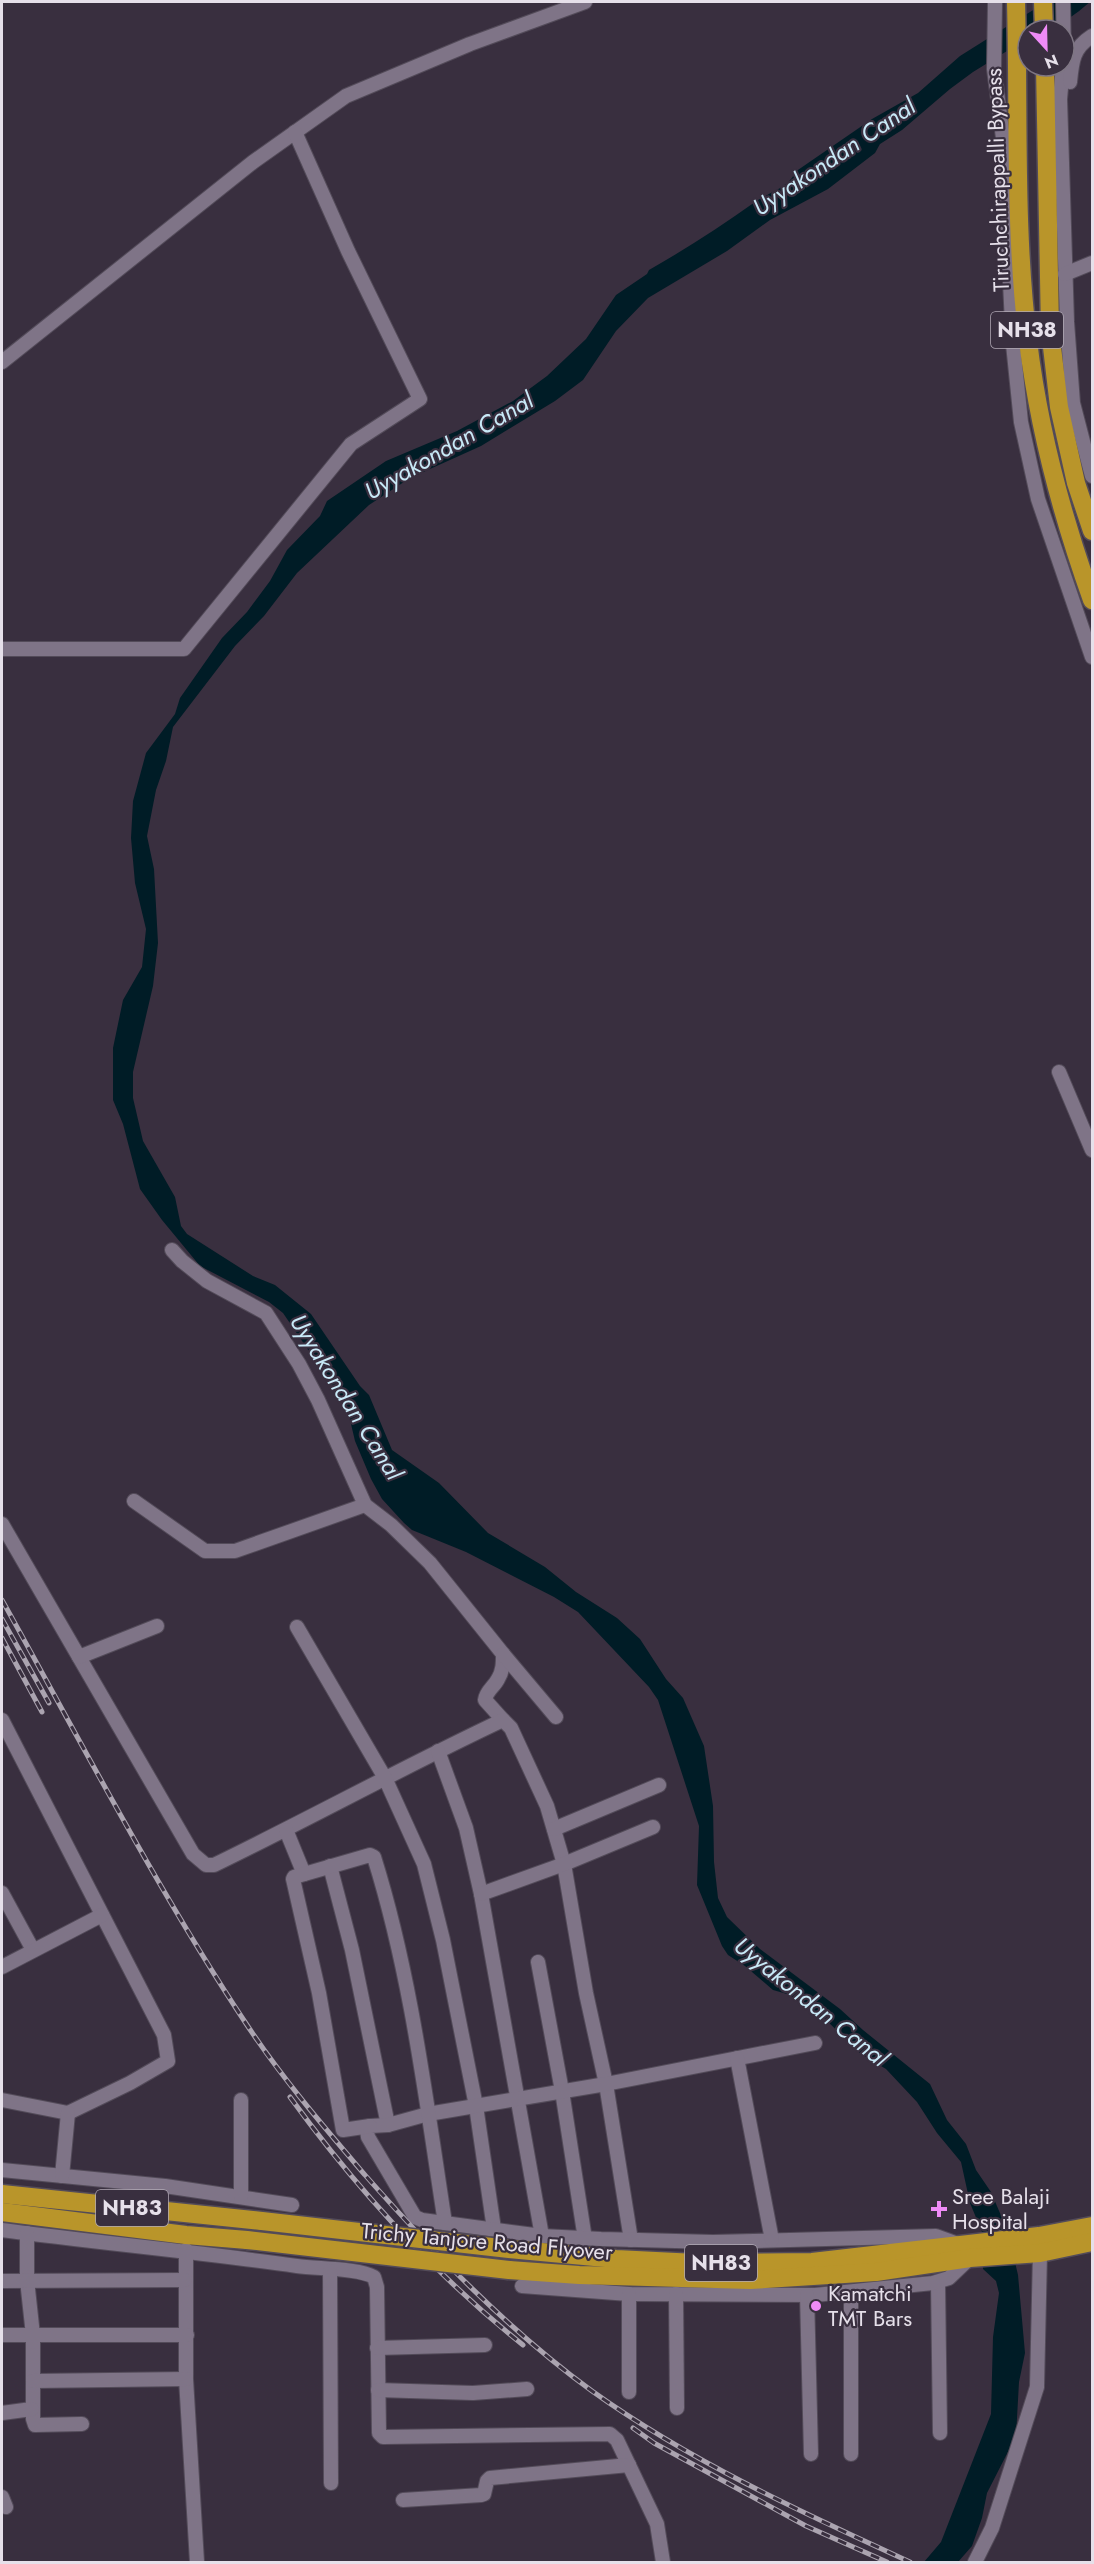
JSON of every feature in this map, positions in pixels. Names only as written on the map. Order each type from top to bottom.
[{"type":"highway","name":"Tiruchchirappalli Bypass","points":[[1016,2],[1019,209],[1028,340],[1039,416],[1057,494],[1092,600]]},
{"type":"highway","points":[[1043,2],[1044,18]]},
{"type":"highway","name":"NH38","points":[[1045,78],[1050,330],[1059,407],[1076,483],[1092,531]]},
{"type":"highway","name":"Trichy Tanjore Road Flyover","points":[[2,2194],[616,2259],[766,2264],[812,2262],[934,2265]]},
{"type":"highway","name":"Trichy Tanjore Road Flyover","points":[[2,2212],[357,2254],[579,2275],[750,2280],[876,2272],[934,2265],[970,2251]]},
{"type":"highway","name":"NH83","points":[[970,2251],[1021,2246],[1092,2226]]},
{"type":"highway","name":"NH83","points":[[1021,2246],[1040,2253],[1092,2242]]},
{"type":"street","points":[[2,362],[253,162],[346,96],[470,44],[585,2]]},
{"type":"street","points":[[996,2],[994,69],[1003,138],[1013,345],[1022,422],[1038,499],[1092,657]]},
{"type":"street","points":[[1063,2],[1063,18]]},
{"type":"street","points":[[1061,136],[1068,106],[1073,55],[1092,36]]},
{"type":"street","points":[[1062,78],[1060,99],[1065,274],[1073,403],[1092,476]]},
{"type":"street","points":[[2,649],[184,649],[351,444],[420,399],[348,251],[295,132]]},
{"type":"street","points":[[1065,274],[1092,264]]},
{"type":"street","points":[[1059,1072],[1092,1150]]},
{"type":"street","points":[[172,1250],[207,1281],[266,1313],[299,1364],[318,1400],[365,1505],[391,1525],[430,1563],[556,1717]]},
{"type":"street","points":[[134,1501],[205,1551],[220,1552],[235,1551],[365,1505]]},
{"type":"street","points":[[2,1524],[199,1861],[206,1865],[214,1865],[286,1830],[438,1750],[503,1720]]},
{"type":"street","points":[[79,1657],[157,1626]]},
{"type":"street","points":[[297,1627],[385,1778],[424,1864],[443,1940],[476,2106],[494,2229]]},
{"type":"street","points":[[503,1654],[503,1668],[498,1680],[485,1696],[486,1704],[511,1728],[523,1752],[547,1806],[564,1864],[586,1993],[606,2084],[631,2240]]},
{"type":"street","points":[[2,1720],[164,2035],[168,2061],[68,2113],[2,2100]]},
{"type":"street","points":[[438,1750],[466,1828],[482,1894],[542,2236]]},
{"type":"street","points":[[554,1829],[659,1785]]},
{"type":"street","points":[[482,1894],[564,1864],[653,1827]]},
{"type":"street","points":[[286,1830],[304,1874]]},
{"type":"street","points":[[445,2223],[428,2114],[410,2003],[386,1894],[374,1857],[370,1855],[293,1879],[319,1993],[343,2130],[387,2125],[428,2114],[606,2084],[815,2043]]},
{"type":"street","points":[[330,1866],[352,1950],[387,2125]]},
{"type":"street","points":[[2,1893],[33,1950]]},
{"type":"street","points":[[2,1967],[102,1915]]},
{"type":"street","points":[[538,1962],[562,2091],[585,2239]]},
{"type":"street","points":[[737,2058],[772,2240]]},
{"type":"street","points":[[241,2100],[241,2197]]},
{"type":"street","points":[[62,2176],[68,2113]]},
{"type":"street","points":[[370,2126],[368,2137],[415,2217],[542,2236],[585,2239],[713,2242],[936,2236],[970,2251],[949,2278],[934,2265]]},
{"type":"street","points":[[2,2170],[165,2186],[292,2205]]},
{"type":"street","points":[[2,2230],[186,2250],[330,2271],[365,2272],[374,2277],[377,2287],[378,2390],[380,2433],[383,2437],[605,2433],[617,2440],[657,2524],[663,2562]]},
{"type":"street","points":[[27,2233],[27,2280],[33,2335],[32,2409],[35,2425],[82,2424]]},
{"type":"street","points":[[186,2250],[186,2379],[197,2562]]},
{"type":"street","points":[[975,2562],[992,2528],[1037,2387],[1040,2253]]},
{"type":"street","points":[[522,2286],[629,2294],[807,2295],[851,2292],[934,2265]]},
{"type":"street","points":[[934,2265],[940,2433]]},
{"type":"street","points":[[330,2271],[332,2483]]},
{"type":"street","points":[[2,2281],[185,2280]]},
{"type":"street","points":[[851,2292],[851,2454]]},
{"type":"street","points":[[629,2294],[629,2392]]},
{"type":"street","points":[[676,2294],[677,2408]]},
{"type":"street","points":[[807,2295],[811,2454]]},
{"type":"street","points":[[2,2335],[187,2336]]},
{"type":"street","points":[[377,2348],[485,2345]]},
{"type":"street","points":[[33,2381],[186,2379]]},
{"type":"street","points":[[378,2390],[473,2392],[527,2389]]},
{"type":"street","points":[[2,2413],[32,2409]]},
{"type":"street","points":[[402,2500],[481,2495],[484,2494],[490,2478],[629,2465]]},
{"type":"water","points":[[1046,2],[1090,2],[1069,18],[1021,18]]},
{"type":"water","name":"Uyyakondan Canal","points":[[1016,21],[1016,45],[950,89],[902,130],[880,144],[875,153],[828,189],[770,220],[727,251],[648,298],[616,331],[583,380],[555,401],[481,446],[410,478],[369,505],[297,573],[264,616],[235,646],[173,727],[166,761],[156,790],[147,836],[154,869],[158,943],[153,986],[133,1072],[133,1098],[143,1141],[175,1197],[181,1226],[187,1234],[253,1276],[275,1285],[311,1314],[360,1386],[369,1395],[392,1450],[439,1483],[488,1533],[545,1567],[576,1592],[617,1618],[640,1639],[666,1679],[683,1698],[704,1746],[713,1806],[714,1862],[718,1898],[727,1917],[760,1949],[840,2009],[930,2084],[947,2120],[966,2144],[976,2170],[991,2192],[1008,2232],[1018,2275],[1025,2353],[1019,2382],[1016,2436],[987,2493],[982,2518],[972,2546],[958,2562],[924,2562],[941,2542],[991,2414],[993,2337],[999,2293],[996,2281],[983,2269],[982,2232],[970,2203],[961,2162],[937,2133],[917,2102],[886,2069],[861,2054],[823,2017],[787,1994],[773,1990],[728,1955],[722,1946],[697,1885],[699,1826],[658,1700],[649,1687],[578,1612],[554,1597],[466,1552],[412,1530],[404,1523],[382,1499],[371,1479],[355,1441],[347,1407],[283,1313],[269,1302],[200,1266],[162,1220],[140,1189],[123,1124],[113,1100],[113,1048],[123,1000],[142,967],[146,929],[135,883],[131,838],[133,801],[146,753],[175,714],[180,698],[222,638],[247,612],[270,581],[287,550],[320,516],[327,501],[386,461],[457,431],[513,401],[547,376],[586,339],[616,295],[647,274],[649,270],[784,186],[795,172],[872,119],[918,93],[960,56]]},
{"type":"railway","points":[[2,1600],[151,1868],[247,2025],[274,2064],[319,2120],[418,2233],[501,2316],[561,2367],[629,2416],[747,2484],[910,2562]]},
{"type":"railway","points":[[2,1619],[49,1703]]},
{"type":"railway","points":[[2,1638],[42,1712]]},
{"type":"railway","points":[[290,2097],[369,2197],[398,2228],[458,2289],[523,2345]]},
{"type":"railway","points":[[633,2428],[654,2443],[806,2526],[887,2562]]},
{"type":"place","name":"Sree Balaji Hospital","points":[[939,2209]]},
{"type":"place","name":"Kamatchi TMT Bars","points":[[816,2306]]}]
